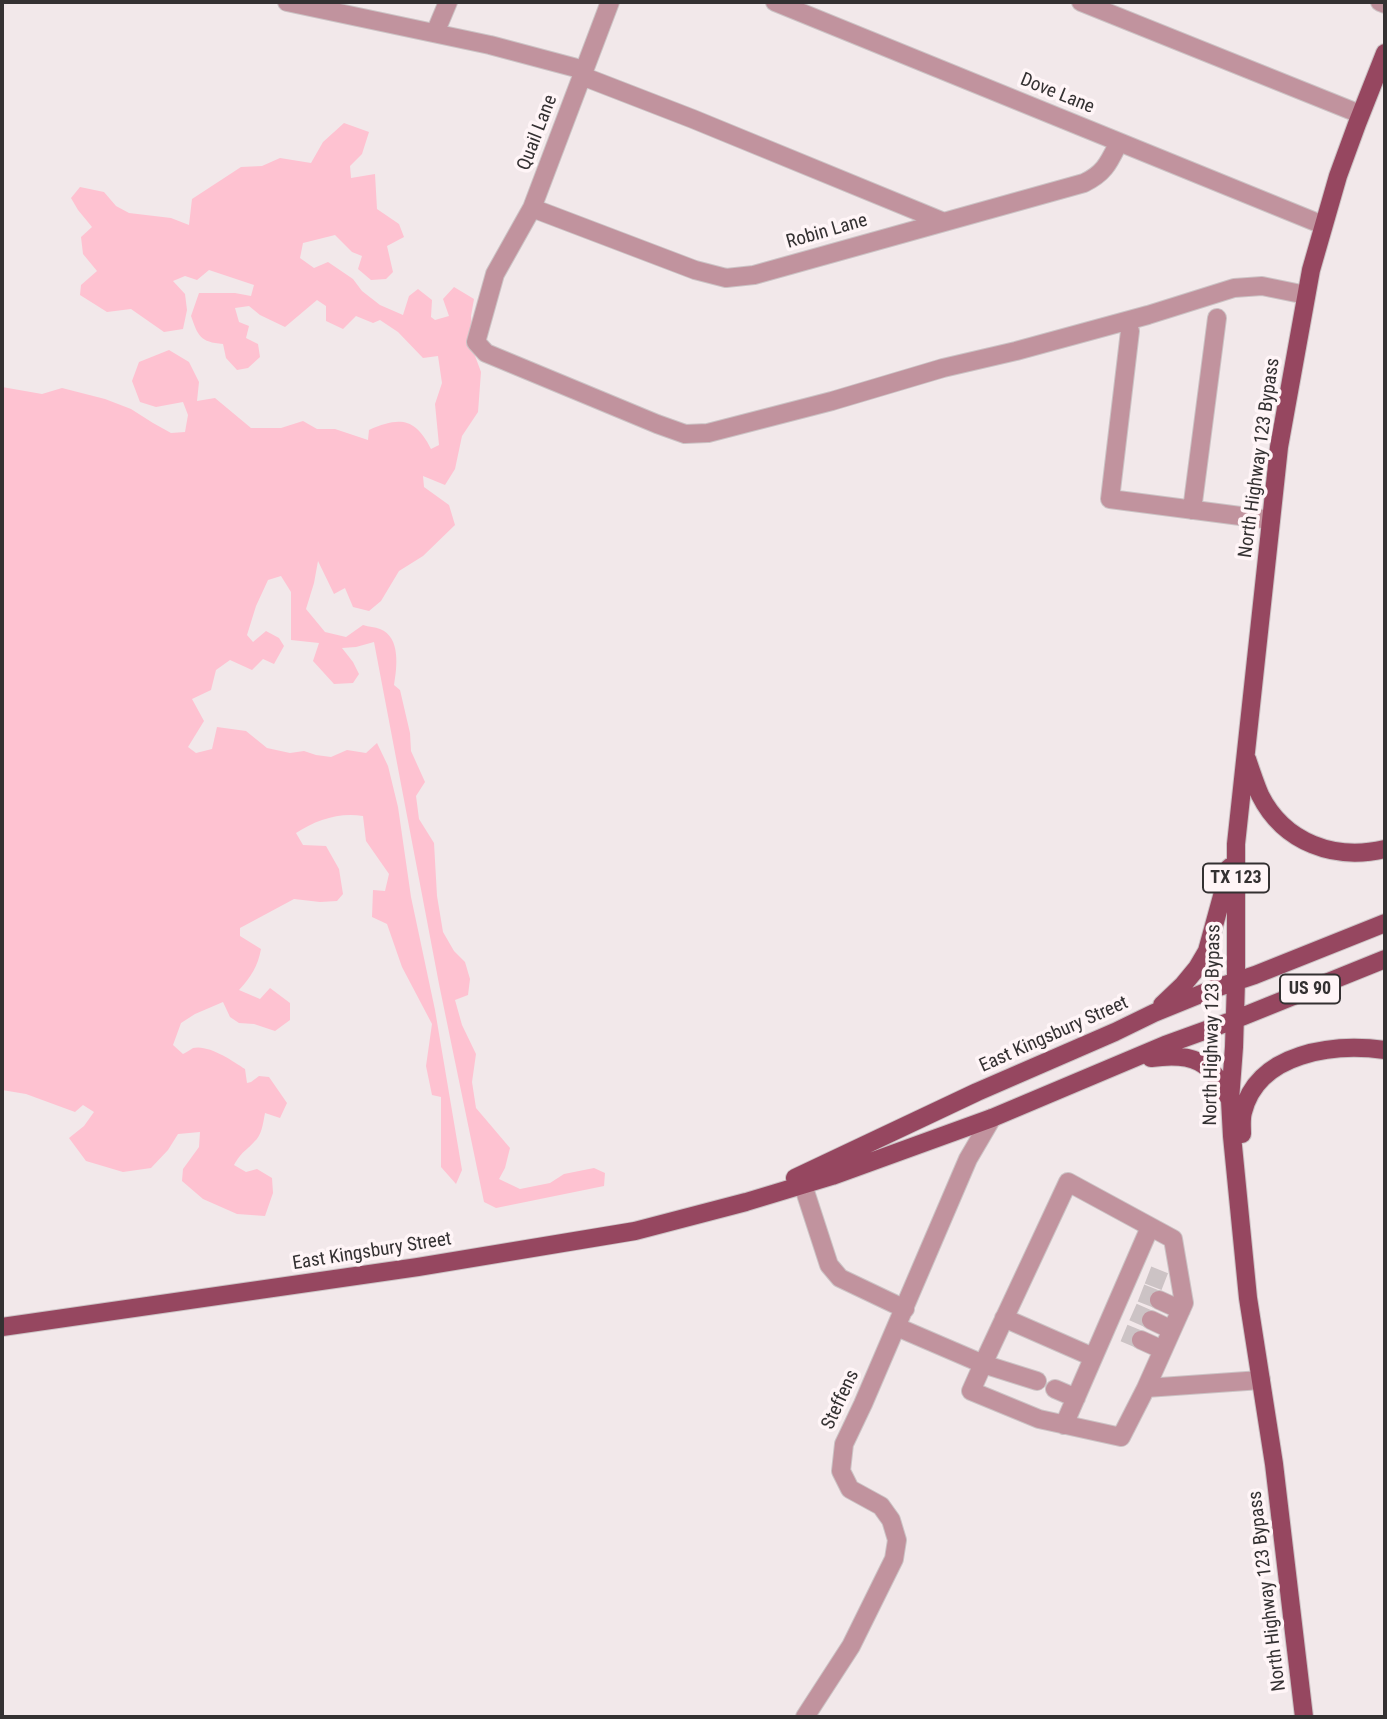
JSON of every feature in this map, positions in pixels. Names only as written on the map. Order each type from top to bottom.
[{"type":"main road","name":"North Highway 123 Bypass","points":[[1304,1717],[1274,1464],[1248,1297],[1230,1100],[1236,981],[1236,844],[1279,447],[1306,295],[1338,176],[1385,52]]},
{"type":"main road","points":[[1245,755],[1261,796],[1281,824],[1302,841],[1328,850],[1357,852],[1385,849]]},
{"type":"main road","points":[[1154,1013],[1183,985],[1207,951],[1236,844]]},
{"type":"main road","name":"East Kingsbury Street","points":[[746,1202],[977,1092],[1154,1013],[1385,923]]},
{"type":"main road","name":"East Kingsbury Street","points":[[2,1327],[635,1231],[746,1202],[832,1176],[992,1118],[1165,1045],[1385,959]]},
{"type":"main road","points":[[1240,1224],[1243,1113],[1253,1088],[1268,1073],[1304,1053],[1364,1047],[1385,1051]]},
{"type":"main road","points":[[1130,1061],[1171,1055],[1192,1058],[1208,1066],[1221,1082],[1230,1100]]},
{"type":"street","points":[[286,2],[491,45],[583,73],[647,103],[693,119],[943,222]]},
{"type":"street","points":[[435,33],[448,2]]},
{"type":"street","name":"Quail Lane","points":[[610,2],[532,208],[495,274],[476,342],[486,353],[657,424],[685,433],[708,433],[1148,315],[1234,288],[1262,286],[1306,295]]},
{"type":"street","name":"Dove Lane","points":[[775,2],[1323,225]]},
{"type":"street","points":[[1081,2],[1360,114]]},
{"type":"street","points":[[1380,2],[1385,4]]},
{"type":"street","name":"Robin Lane","points":[[532,208],[695,270],[726,278],[754,275],[1091,180],[1098,177],[1108,164],[1119,142]]},
{"type":"street","points":[[1192,510],[1217,318]]},
{"type":"street","points":[[1130,331],[1110,499],[1271,520]]},
{"type":"street","name":"Steffens","points":[[805,1717],[851,1646],[894,1559],[897,1540],[891,1520],[881,1506],[850,1489],[841,1471],[844,1444],[968,1159],[992,1118]]},
{"type":"street","points":[[1068,1182],[1150,1227],[1173,1239],[1175,1286],[1184,1303],[1121,1437],[1039,1419],[971,1391],[1068,1182]]},
{"type":"street","points":[[803,1185],[829,1265],[841,1278],[905,1309]]},
{"type":"street","points":[[1063,1424],[1124,1285],[1140,1271],[1150,1227]]},
{"type":"street","points":[[1124,1285],[1141,1293]]},
{"type":"street","points":[[1159,1300],[1181,1310]]},
{"type":"street","points":[[1116,1304],[1133,1312]]},
{"type":"street","points":[[1004,1318],[1093,1357]]},
{"type":"street","points":[[1151,1320],[1172,1330]]},
{"type":"street","points":[[1107,1325],[1163,1350]]},
{"type":"street","points":[[897,1327],[983,1364],[1037,1381]]},
{"type":"street","points":[[1146,1388],[1261,1380]]},
{"type":"street","points":[[1055,1389],[1076,1398]]},
{"type":"shaded area","points":[[344,123],[369,132],[362,154],[350,166],[351,178],[375,174],[377,209],[399,224],[404,237],[387,246],[393,272],[386,279],[371,280],[358,269],[362,256],[352,252],[335,235],[303,243],[300,258],[314,268],[328,262],[353,279],[362,291],[380,305],[403,315],[409,296],[418,289],[432,300],[431,317],[435,320],[449,316],[443,299],[454,287],[474,299],[471,316],[474,353],[481,372],[478,412],[462,436],[455,469],[445,485],[423,476],[424,487],[449,505],[455,525],[423,556],[399,571],[381,601],[369,611],[353,607],[345,588],[334,594],[318,561],[306,609],[325,632],[346,637],[363,625],[378,628],[387,633],[394,646],[394,685],[400,690],[410,733],[411,751],[425,782],[416,796],[419,819],[434,843],[437,896],[443,932],[454,951],[465,962],[470,979],[468,995],[455,1000],[462,1025],[476,1054],[472,1082],[476,1108],[510,1148],[499,1179],[520,1189],[550,1183],[564,1174],[594,1168],[605,1173],[604,1186],[496,1208],[484,1202],[439,984],[374,642],[342,648],[359,674],[353,683],[334,684],[313,661],[319,643],[291,640],[291,592],[281,576],[268,580],[247,635],[253,642],[266,631],[279,638],[284,646],[274,664],[263,659],[252,670],[230,660],[216,670],[211,690],[192,699],[204,721],[188,747],[196,753],[212,749],[217,727],[246,731],[267,748],[290,753],[304,751],[331,757],[347,750],[366,753],[377,743],[388,766],[398,807],[411,897],[435,1010],[462,1170],[456,1184],[441,1167],[441,1097],[432,1095],[426,1066],[432,1024],[402,967],[387,924],[372,917],[373,890],[385,891],[389,874],[366,841],[363,816],[337,816],[312,824],[296,833],[303,845],[326,846],[339,869],[343,894],[337,901],[294,899],[240,928],[240,936],[261,949],[253,971],[239,990],[260,999],[270,988],[290,1003],[290,1020],[275,1031],[254,1024],[239,1023],[230,1017],[223,1002],[181,1023],[173,1045],[183,1054],[199,1047],[220,1054],[245,1069],[247,1083],[259,1076],[269,1077],[287,1103],[280,1118],[265,1113],[259,1136],[234,1165],[246,1172],[257,1169],[272,1178],[273,1193],[265,1216],[237,1214],[203,1199],[182,1181],[183,1169],[199,1147],[200,1132],[178,1134],[168,1150],[151,1168],[123,1172],[86,1161],[69,1138],[84,1126],[94,1112],[83,1105],[75,1112],[26,1094],[2,1090],[2,387],[42,394],[62,388],[131,409],[171,433],[185,432],[188,415],[183,402],[156,407],[140,402],[132,381],[139,362],[169,350],[189,362],[199,382],[197,401],[215,398],[251,428],[281,428],[303,421],[317,429],[335,429],[368,440],[369,430],[398,422],[412,425],[425,438],[431,449],[439,445],[435,404],[442,383],[438,356],[423,358],[398,332],[380,320],[373,323],[356,316],[343,329],[326,321],[326,306],[317,300],[285,327],[260,315],[249,306],[235,308],[239,322],[249,326],[246,338],[258,344],[260,357],[248,368],[237,370],[226,358],[223,344],[209,342],[201,337],[191,316],[199,293],[251,296],[254,285],[209,270],[197,280],[185,276],[173,281],[185,294],[187,310],[183,329],[164,332],[131,309],[107,312],[80,295],[81,285],[97,271],[83,254],[81,237],[92,227],[71,198],[80,187],[104,192],[116,206],[129,213],[171,218],[189,225],[192,199],[241,167],[262,166],[280,158],[311,163],[323,142]]},
{"type":"tunnel","points":[[1148,1275],[1166,1282]]},
{"type":"tunnel","points":[[1141,1293],[1159,1300]]},
{"type":"tunnel","points":[[1133,1312],[1151,1320]]},
{"type":"tunnel","points":[[1124,1333],[1141,1340]]}]
